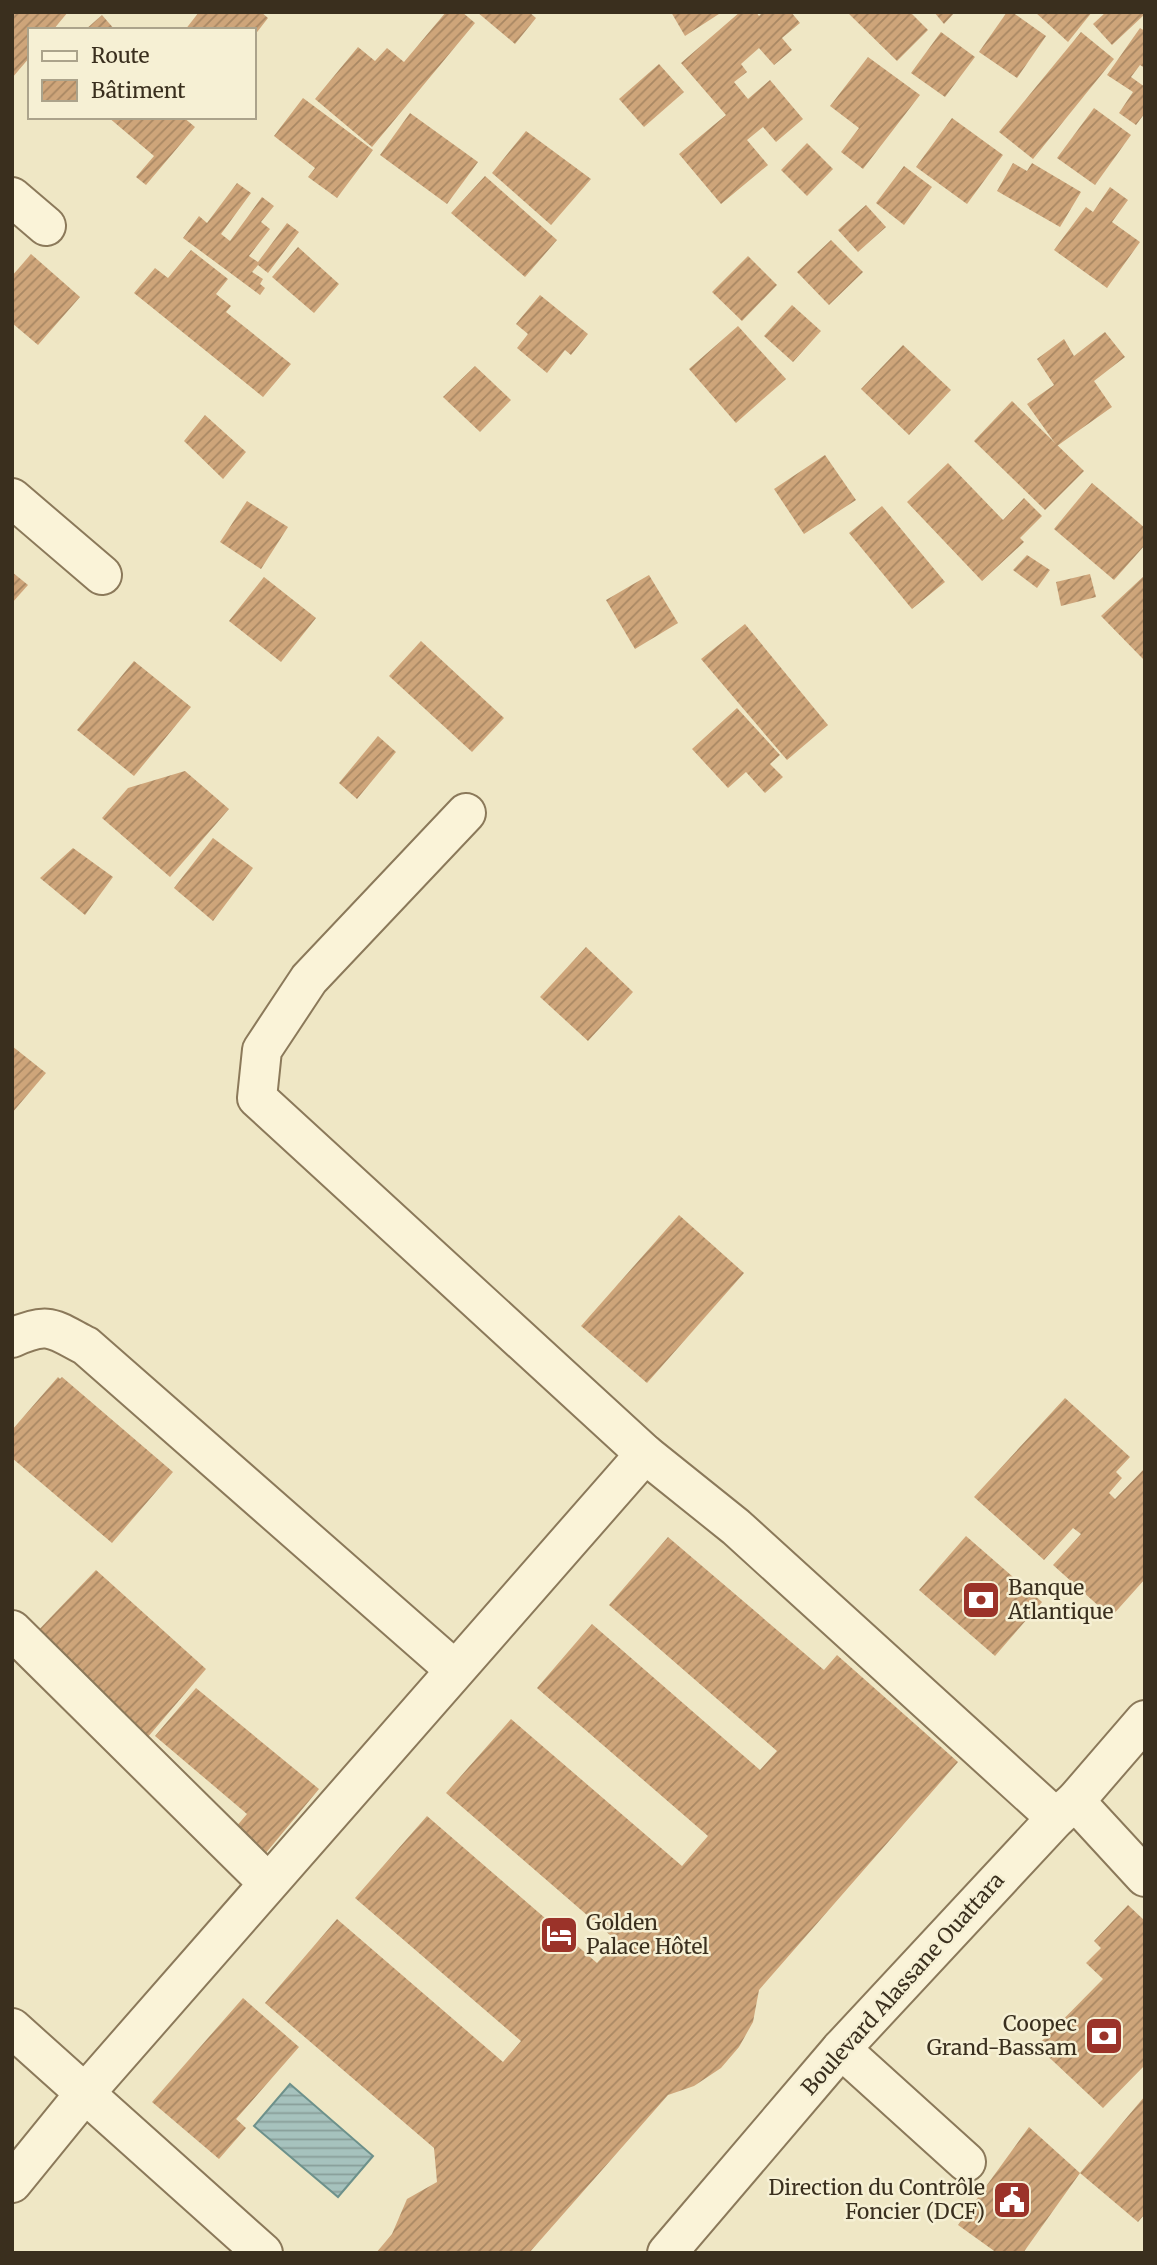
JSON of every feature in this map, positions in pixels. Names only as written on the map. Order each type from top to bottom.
[{"type":"street","points":[[12,197],[46,226]]},
{"type":"street","points":[[12,498],[102,575]]},
{"type":"street","points":[[466,813],[309,979],[262,1050],[257,1098],[645,1454],[736,1527],[1145,1877]]},
{"type":"street","points":[[12,1338],[34,1328],[52,1329],[86,1346],[455,1670]]},
{"type":"street","points":[[12,2183],[86,2092],[645,1454]]},
{"type":"street","points":[[12,1630],[268,1883]]},
{"type":"street","name":"Boulevard Alassane Ouattara","points":[[667,2253],[841,2049],[1066,1809],[1145,1720]]},
{"type":"street","points":[[12,2028],[263,2253]]},
{"type":"street","points":[[841,2049],[966,2162]]},
{"type":"water","points":[[290,2084],[373,2156],[338,2197],[254,2126]]},
{"type":"building","points":[[12,12],[68,12],[55,28],[28,28],[28,59],[12,78]]},
{"type":"building","points":[[199,12],[261,12],[268,18],[256,33],[256,28],[187,28]]},
{"type":"building","points":[[446,12],[462,12],[475,23],[372,147],[315,99],[358,47],[375,61],[387,48],[404,62]]},
{"type":"building","points":[[477,12],[529,12],[536,18],[515,44]]},
{"type":"building","points":[[671,12],[722,12],[685,36]]},
{"type":"building","points":[[740,12],[756,12],[759,16],[763,12],[791,12],[800,23],[782,38],[792,50],[774,65],[759,48],[741,64],[747,72],[734,82],[748,99],[770,80],[803,119],[776,142],[763,127],[747,140],[768,165],[721,204],[679,154],[726,115],[681,63]]},
{"type":"building","points":[[847,12],[910,12],[928,30],[897,61]]},
{"type":"building","points":[[934,12],[955,12],[944,24]]},
{"type":"building","points":[[1007,12],[1012,12],[1046,36],[1017,78],[979,52]]},
{"type":"building","points":[[1035,12],[1092,12],[1068,42]]},
{"type":"building","points":[[1106,12],[1145,14],[1112,45],[1093,24]]},
{"type":"building","points":[[102,15],[113,28],[87,28]]},
{"type":"building","points":[[1140,28],[1145,31],[1145,68],[1140,65],[1131,77],[1145,87],[1145,113],[1136,125],[1119,113],[1133,92],[1107,75]]},
{"type":"building","points":[[941,32],[975,57],[945,97],[911,73]]},
{"type":"building","points":[[1081,32],[1114,59],[1033,159],[999,132]]},
{"type":"building","points":[[868,57],[920,95],[863,169],[841,152],[859,128],[830,106]]},
{"type":"building","points":[[659,64],[684,92],[644,127],[619,99]]},
{"type":"building","points":[[303,98],[373,150],[337,198],[308,177],[315,168],[274,136]]},
{"type":"building","points":[[1094,108],[1131,135],[1095,185],[1057,158]]},
{"type":"building","points":[[410,113],[478,162],[447,204],[380,155]]},
{"type":"building","points":[[952,118],[1003,155],[967,204],[916,167]]},
{"type":"building","points":[[110,119],[185,119],[195,127],[146,185],[136,177],[154,156]]},
{"type":"building","points":[[526,131],[591,179],[551,225],[492,173]]},
{"type":"building","points":[[807,143],[833,169],[807,196],[781,170]]},
{"type":"building","points":[[1013,163],[1027,171],[1032,163],[1081,192],[1060,227],[997,191]]},
{"type":"building","points":[[904,166],[932,187],[904,225],[876,203]]},
{"type":"building","points":[[485,176],[557,240],[525,277],[451,213]]},
{"type":"building","points":[[237,183],[251,193],[221,234],[230,241],[262,197],[274,206],[261,222],[270,229],[249,256],[258,262],[287,223],[299,232],[268,273],[258,265],[252,272],[263,279],[260,284],[265,288],[260,295],[183,238],[199,216],[207,223]]},
{"type":"building","points":[[1110,187],[1128,200],[1112,222],[1140,242],[1107,288],[1054,250],[1086,207],[1093,212]]},
{"type":"building","points":[[866,205],[886,227],[858,252],[838,230]]},
{"type":"building","points":[[831,240],[863,272],[829,305],[797,272]]},
{"type":"building","points":[[298,247],[339,284],[314,313],[272,277]]},
{"type":"building","points":[[191,250],[228,279],[216,294],[231,306],[226,312],[291,364],[263,397],[134,293],[155,268],[168,278]]},
{"type":"building","points":[[31,254],[80,297],[38,345],[12,323],[12,276]]},
{"type":"building","points":[[748,256],[777,285],[742,321],[712,292]]},
{"type":"building","points":[[540,295],[588,334],[571,355],[565,350],[547,373],[517,348],[528,334],[516,324]]},
{"type":"building","points":[[792,305],[821,331],[793,362],[764,336]]},
{"type":"building","points":[[738,326],[786,379],[736,423],[689,369]]},
{"type":"building","points":[[1105,332],[1125,357],[1094,381],[1112,407],[1057,446],[1027,404],[1054,385],[1037,359],[1064,339],[1074,356]]},
{"type":"building","points":[[903,345],[951,390],[909,435],[861,389]]},
{"type":"building","points":[[475,366],[511,400],[480,432],[443,397]]},
{"type":"building","points":[[1012,401],[1084,471],[1045,510],[974,441]]},
{"type":"building","points":[[205,415],[246,452],[223,479],[184,441]]},
{"type":"building","points":[[825,455],[856,500],[804,534],[774,489]]},
{"type":"building","points":[[948,463],[1003,520],[1024,498],[1042,516],[1020,538],[1024,542],[982,581],[907,502]]},
{"type":"building","points":[[1092,483],[1145,528],[1145,545],[1114,580],[1054,529]]},
{"type":"building","points":[[247,501],[288,527],[261,569],[220,542]]},
{"type":"building","points":[[882,506],[945,582],[912,609],[849,533]]},
{"type":"building","points":[[1027,555],[1050,570],[1037,588],[1013,570]]},
{"type":"building","points":[[12,572],[28,585],[12,603]]},
{"type":"building","points":[[1090,574],[1096,597],[1061,606],[1056,582]]},
{"type":"building","points":[[649,575],[678,623],[635,649],[606,600]]},
{"type":"building","points":[[1145,575],[1145,661],[1101,616]]},
{"type":"building","points":[[264,577],[316,618],[281,662],[229,621]]},
{"type":"building","points":[[745,624],[828,725],[787,760],[701,659]]},
{"type":"building","points":[[421,641],[504,718],[472,752],[389,676]]},
{"type":"building","points":[[134,661],[191,707],[134,776],[77,730]]},
{"type":"building","points":[[737,708],[780,755],[770,764],[783,777],[765,793],[746,772],[728,788],[692,749]]},
{"type":"building","points":[[378,736],[396,752],[357,799],[339,783]]},
{"type":"building","points":[[185,771],[229,809],[170,877],[102,818],[128,788]]},
{"type":"building","points":[[213,838],[253,868],[213,921],[174,888]]},
{"type":"building","points":[[73,848],[113,877],[85,915],[40,878]]},
{"type":"building","points":[[586,947],[633,992],[588,1041],[540,997]]},
{"type":"building","points":[[12,1046],[46,1073],[12,1113]]},
{"type":"building","points":[[679,1215],[744,1273],[647,1383],[581,1326]]},
{"type":"building","points":[[58,1377],[62,1377],[173,1472],[112,1543],[12,1458],[12,1430]]},
{"type":"building","points":[[1065,1398],[1130,1457],[1116,1472],[1122,1478],[1109,1493],[1115,1499],[1145,1468],[1145,1579],[1111,1617],[1053,1565],[1081,1534],[1073,1528],[1044,1560],[974,1497]]},
{"type":"building","points":[[966,1536],[1042,1602],[995,1656],[919,1590]]},
{"type":"building","points":[[668,1537],[824,1670],[837,1655],[958,1762],[759,1990],[753,2022],[739,2047],[721,2068],[694,2086],[668,2095],[529,2253],[376,2253],[392,2234],[407,2199],[437,2182],[434,2148],[265,2003],[337,1919],[503,2062],[521,2041],[355,1898],[427,1816],[597,1963],[617,1941],[446,1793],[511,1719],[682,1866],[708,1836],[537,1688],[592,1624],[760,1770],[777,1751],[609,1605]]},
{"type":"building","points":[[96,1570],[206,1669],[147,1738],[32,1637]]},
{"type":"building","points":[[196,1688],[319,1789],[265,1854],[235,1828],[247,1814],[155,1736]]},
{"type":"building","points":[[1128,1905],[1145,1921],[1145,2065],[1103,2108],[1037,2046],[1103,1979],[1086,1963],[1101,1948],[1094,1941]]},
{"type":"building","points":[[243,1998],[299,2047],[236,2119],[246,2128],[219,2159],[152,2102]]},
{"type":"building","points":[[1145,2096],[1145,2214],[1138,2222],[1080,2173]]},
{"type":"building","points":[[1029,2127],[1080,2173],[1023,2253],[997,2253],[958,2225]]},
{"type":"place","name":"Banque Atlantique","points":[[981,1600]]},
{"type":"place","name":"Golden Palace Hôtel","points":[[559,1935]]},
{"type":"place","name":"Coopec Grand-Bassam","points":[[1104,2036]]},
{"type":"place","name":"Direction du Contrôle Foncier (DCF)","points":[[1012,2200]]}]
